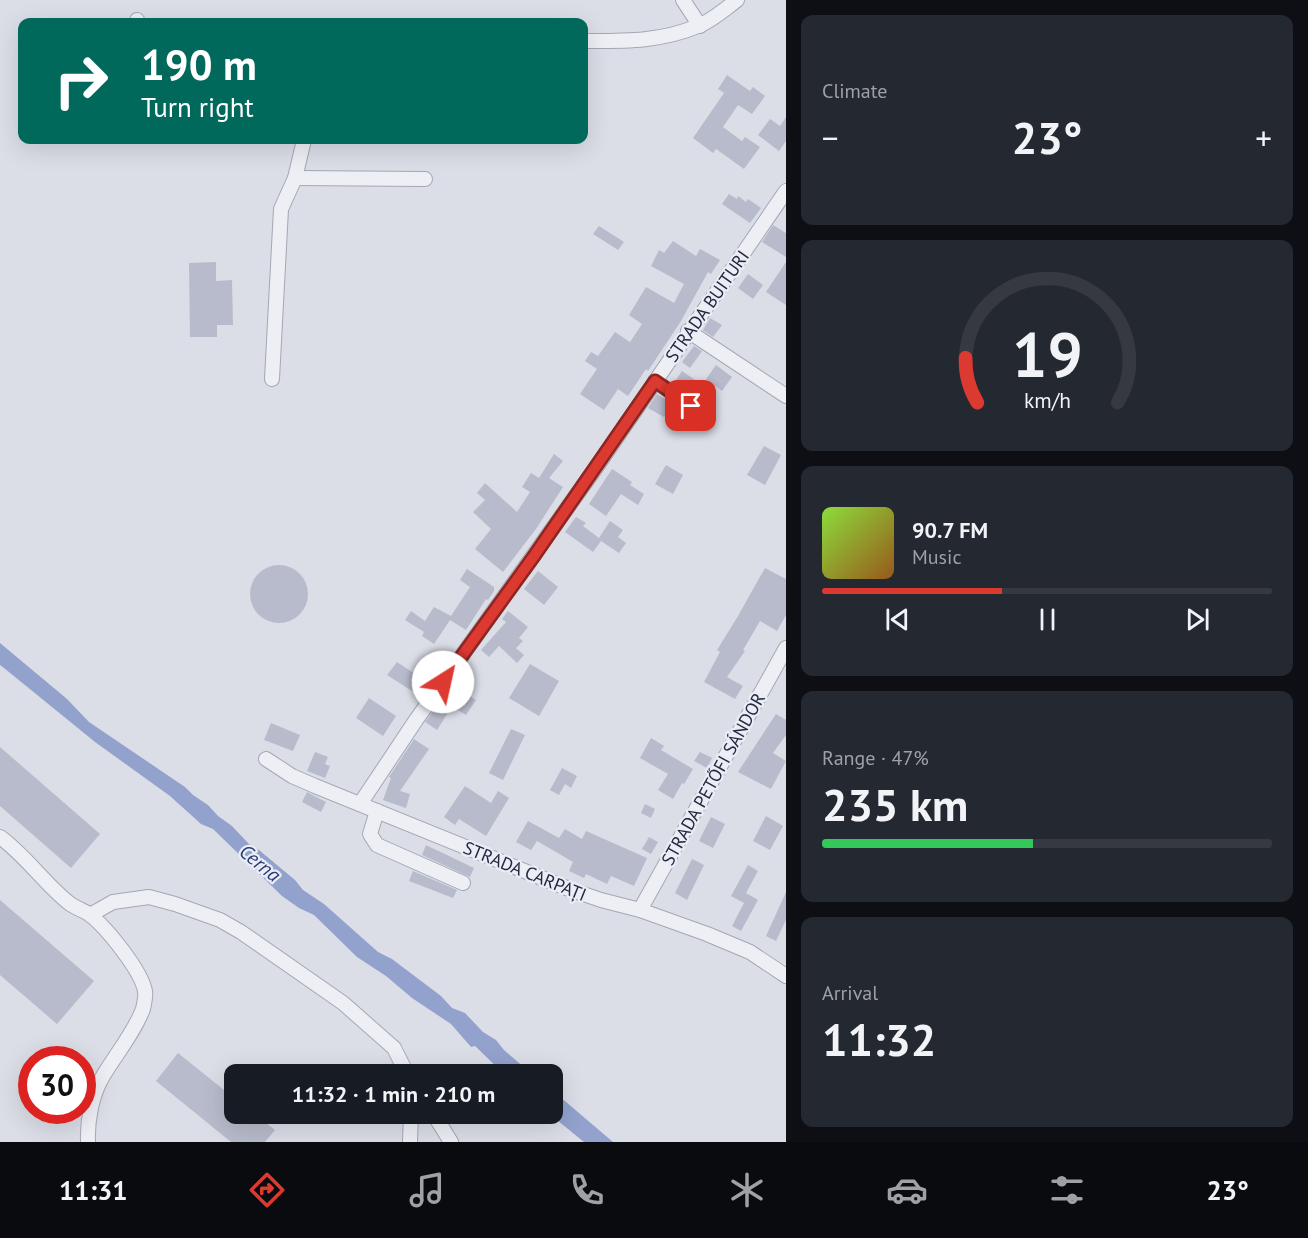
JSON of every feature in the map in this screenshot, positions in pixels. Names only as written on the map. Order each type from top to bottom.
[{"type":"street","points":[[683,0],[700,26]]},
{"type":"street","points":[[588,41],[652,40],[700,26],[737,0]]},
{"type":"street","points":[[272,379],[281,209],[295,178],[303,144]]},
{"type":"street","points":[[295,178],[425,179]]},
{"type":"street","name":"STRADA BUITURI","points":[[360,804],[786,191]]},
{"type":"street","points":[[688,331],[786,396]]},
{"type":"street","points":[[655,381],[691,406]]},
{"type":"street","name":"STRADA PETŐFI SÁNDOR","points":[[640,910],[786,648]]},
{"type":"street","name":"STRADA CARPAȚI","points":[[266,759],[292,776],[577,892],[640,910],[740,948],[786,976]]},
{"type":"street","points":[[377,811],[370,834],[372,840],[463,883]]},
{"type":"street","points":[[0,837],[15,848],[70,904],[90,915],[127,955],[140,976],[146,993],[143,1009],[121,1049],[102,1077],[94,1096],[88,1142]]},
{"type":"street","points":[[90,915],[112,902],[149,897],[220,920],[343,1003],[394,1048],[402,1064]]},
{"type":"street","points":[[410,1142],[411,1124]]},
{"type":"street","points":[[440,1124],[451,1142]]},
{"type":"water","name":"Cerna","points":[[0,643],[67,699],[89,722],[208,805],[249,844],[295,880],[303,890],[324,904],[378,952],[392,959],[441,996],[452,1008],[465,1013],[520,1064],[494,1064],[475,1046],[471,1047],[451,1024],[357,957],[314,915],[282,896],[213,829],[201,824],[170,796],[95,742],[0,665]]},
{"type":"water","points":[[563,1099],[613,1142],[584,1142],[562,1124]]},
{"type":"building","points":[[727,75],[750,91],[753,87],[765,96],[752,114],[738,105],[723,127],[742,141],[745,137],[760,147],[744,169],[716,149],[713,153],[693,138],[724,93],[718,89]]},
{"type":"building","points":[[786,117],[786,141],[779,151],[758,135],[770,119],[780,126]]},
{"type":"building","points":[[729,194],[737,199],[738,196],[746,202],[748,199],[761,208],[750,223],[722,204]]},
{"type":"building","points":[[773,225],[786,233],[786,257],[762,242]]},
{"type":"building","points":[[599,226],[624,242],[618,250],[593,234]]},
{"type":"building","points":[[673,241],[696,256],[700,249],[720,260],[711,274],[708,272],[681,321],[648,371],[646,369],[628,396],[618,389],[604,410],[580,394],[597,369],[585,361],[591,352],[598,356],[615,332],[630,342],[642,324],[629,315],[646,287],[674,303],[684,284],[651,266],[659,250],[664,253]]},
{"type":"building","points":[[216,262],[216,281],[232,280],[233,325],[217,325],[217,337],[190,337],[189,263]]},
{"type":"building","points":[[786,262],[786,305],[766,292]]},
{"type":"building","points":[[748,274],[763,285],[753,299],[738,288]]},
{"type":"building","points":[[710,318],[722,325],[713,337],[703,330]]},
{"type":"building","points":[[694,346],[702,351],[690,368],[682,362]]},
{"type":"building","points":[[716,365],[732,377],[722,391],[706,379]]},
{"type":"building","points":[[682,371],[704,386],[696,398],[674,383]]},
{"type":"building","points":[[657,394],[672,404],[664,417],[648,408]]},
{"type":"building","points":[[764,446],[781,455],[765,485],[747,475]]},
{"type":"building","points":[[554,454],[563,461],[549,478],[563,487],[536,529],[503,572],[475,549],[491,529],[473,512],[485,500],[477,493],[485,483],[517,512],[530,492],[522,487],[531,473],[539,478]]},
{"type":"building","points":[[666,465],[683,475],[673,494],[655,484]]},
{"type":"building","points":[[612,469],[632,482],[630,485],[644,494],[638,505],[621,494],[606,516],[589,504]]},
{"type":"building","points":[[576,517],[586,523],[583,526],[599,538],[610,521],[623,530],[618,537],[626,543],[619,553],[601,541],[593,552],[565,532]]},
{"type":"building","points":[[279,565],[290,567],[303,578],[308,594],[306,605],[295,618],[279,623],[268,621],[255,610],[250,594],[252,583],[263,570]]},
{"type":"building","points":[[765,568],[786,579],[786,615],[777,631],[760,621],[743,650],[745,651],[727,677],[743,686],[735,699],[704,682],[720,652],[717,650]]},
{"type":"building","points":[[467,569],[494,587],[494,591],[488,600],[486,599],[466,630],[450,620],[434,644],[422,636],[424,632],[405,620],[411,611],[425,621],[434,607],[451,616],[470,587],[460,580]]},
{"type":"building","points":[[538,571],[558,587],[544,605],[524,589]]},
{"type":"building","points":[[508,611],[528,627],[519,638],[523,641],[516,648],[524,655],[517,663],[499,646],[489,657],[481,650],[506,622],[502,619]]},
{"type":"building","points":[[397,662],[421,678],[412,691],[387,675]]},
{"type":"building","points":[[530,664],[559,681],[539,716],[509,698]]},
{"type":"building","points":[[454,687],[476,700],[466,715],[445,702]]},
{"type":"building","points":[[369,698],[396,716],[383,736],[356,718]]},
{"type":"building","points":[[441,701],[451,708],[437,730],[425,722]]},
{"type":"building","points":[[776,714],[786,720],[786,735],[773,753],[786,761],[771,789],[738,772]]},
{"type":"building","points":[[271,723],[300,735],[293,751],[264,740]]},
{"type":"building","points":[[511,729],[525,735],[503,780],[489,773]]},
{"type":"building","points":[[651,738],[664,746],[661,750],[693,769],[673,799],[658,790],[668,774],[640,758]]},
{"type":"building","points":[[414,739],[429,749],[400,791],[410,794],[406,808],[383,800],[391,778],[389,777]]},
{"type":"building","points":[[0,747],[100,834],[71,868],[0,806]]},
{"type":"building","points":[[315,752],[328,757],[325,764],[330,766],[325,778],[307,771]]},
{"type":"building","points":[[700,752],[712,758],[707,768],[694,761]]},
{"type":"building","points":[[562,768],[577,776],[571,788],[565,784],[559,795],[550,790]]},
{"type":"building","points":[[465,786],[491,803],[498,791],[509,798],[486,836],[459,819],[455,825],[444,817]]},
{"type":"building","points":[[307,792],[326,802],[321,812],[302,802]]},
{"type":"building","points":[[645,804],[655,809],[651,818],[641,813]]},
{"type":"building","points":[[766,816],[783,826],[770,850],[753,841]]},
{"type":"building","points":[[711,817],[725,824],[713,848],[699,841]]},
{"type":"building","points":[[528,821],[559,838],[565,829],[582,839],[586,831],[647,858],[634,886],[611,876],[607,884],[586,874],[584,878],[569,871],[573,862],[537,841],[531,850],[516,842]]},
{"type":"building","points":[[649,837],[658,842],[651,854],[642,849]]},
{"type":"building","points":[[426,845],[474,868],[470,877],[422,855]]},
{"type":"building","points":[[692,859],[704,865],[687,900],[675,893]]},
{"type":"building","points":[[748,865],[758,871],[746,893],[758,900],[741,931],[732,926],[744,903],[731,896]]},
{"type":"building","points":[[413,871],[457,890],[453,898],[409,881]]},
{"type":"building","points":[[786,892],[786,920],[776,941],[766,936]]},
{"type":"building","points":[[0,900],[94,981],[57,1024],[0,975]]},
{"type":"building","points":[[178,1053],[224,1090],[224,1124],[267,1124],[275,1130],[265,1142],[231,1142],[156,1081]]},
{"type":"route","points":[[443,682],[534,556],[655,381],[691,406]]}]
